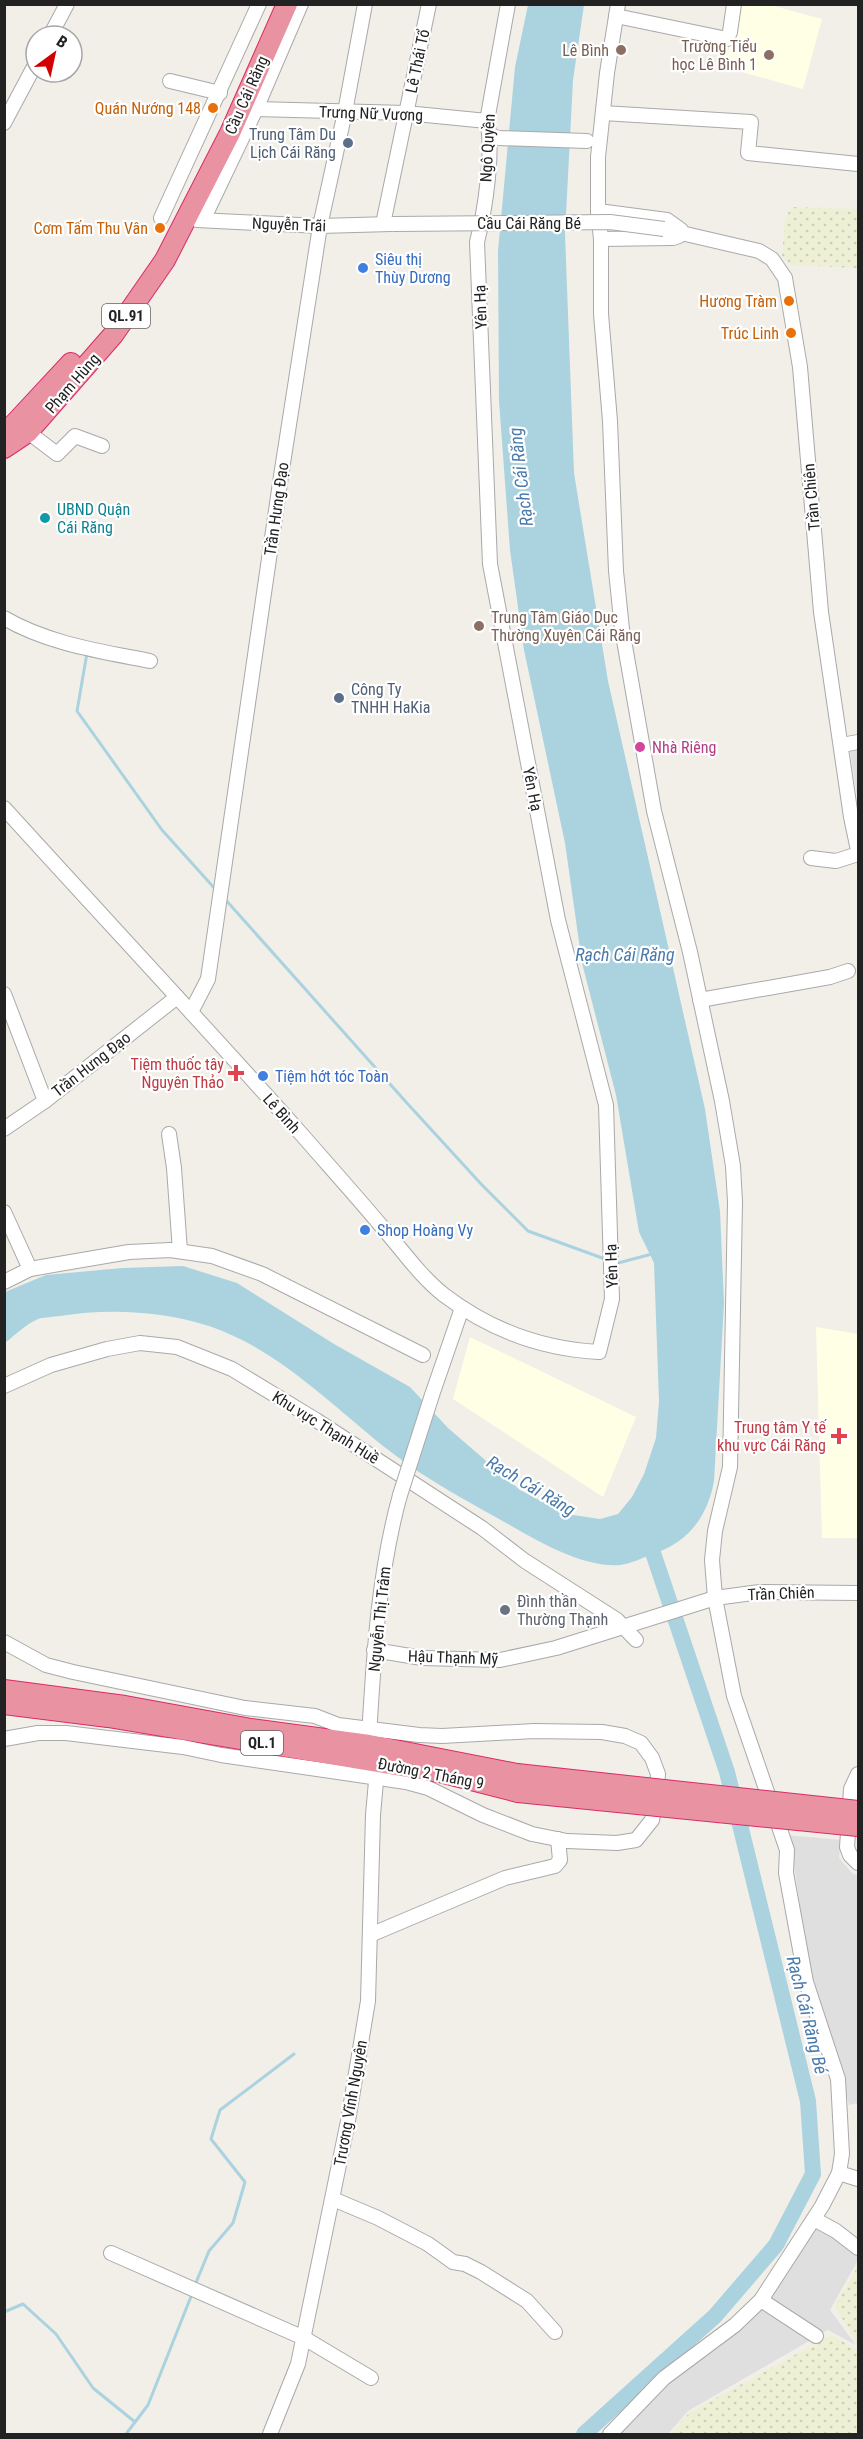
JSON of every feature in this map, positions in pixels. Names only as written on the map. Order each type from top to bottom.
[{"type":"highway","name":"Cầu Cái Răng","points":[[198,183],[274,4]]},
{"type":"highway","name":"Cầu Cái Răng","points":[[198,183],[230,132],[287,4]]},
{"type":"highway","name":"Phạm Hùng","points":[[16,430],[113,335],[195,219],[198,183]]},
{"type":"highway","name":"Phạm Hùng","points":[[4,448],[16,430],[104,327],[159,248],[198,183]]},
{"type":"highway","name":"Đường 2 Tháng 9","points":[[4,1690],[125,1706],[251,1729],[307,1735],[373,1753],[517,1783],[858,1811]]},
{"type":"highway","name":"Đường 2 Tháng 9","points":[[4,1704],[373,1753],[423,1770],[858,1826]]},
{"type":"street","points":[[56,24],[67,4]]},
{"type":"street","points":[[161,218],[260,4]]},
{"type":"street","points":[[195,219],[256,109],[301,4]]},
{"type":"street","name":"Trần Hưng Đạo","points":[[191,1012],[208,979],[320,226],[345,112],[365,4]]},
{"type":"street","name":"Lê Thái Tổ","points":[[388,224],[406,113],[429,4]]},
{"type":"street","name":"Ngô Quyền","points":[[483,221],[495,137],[487,121],[508,4]]},
{"type":"street","points":[[610,2434],[664,2378],[735,2325],[761,2300],[814,2218],[839,2173],[842,2154],[838,2079],[806,1982],[786,1873],[787,1850],[734,1696],[709,1599],[716,1531],[730,1467],[735,1202],[733,1166],[722,1101],[700,1000],[654,811],[622,629],[616,571],[610,421],[601,314],[598,157],[617,10],[727,39],[734,4]]},
{"type":"street","points":[[170,81],[220,93]]},
{"type":"street","points":[[4,123],[25,84]]},
{"type":"street","name":"Trưng Nữ Vương","points":[[256,109],[406,113],[487,121]]},
{"type":"street","points":[[603,113],[751,122],[748,153],[858,164]]},
{"type":"street","points":[[495,137],[587,141]]},
{"type":"street","points":[[598,211],[667,220],[677,225],[685,234],[673,238],[601,239]]},
{"type":"street","name":"Nguyễn Trãi","points":[[195,219],[320,226],[388,224]]},
{"type":"street","name":"Yên Hạ","points":[[483,221],[477,242],[490,564],[558,920],[606,1105],[612,1299],[599,1352]]},
{"type":"street","name":"Cầu Cái Răng Bé","points":[[388,224],[610,222],[664,229]]},
{"type":"street","name":"Trần Chiên","points":[[664,229],[759,252],[772,259],[785,278],[800,367],[821,612],[858,852]]},
{"type":"street","points":[[16,430],[57,454],[75,436],[102,446]]},
{"type":"street","points":[[4,618],[23,629],[49,639],[150,661]]},
{"type":"street","points":[[842,745],[858,742]]},
{"type":"street","name":"Lê Bình","points":[[4,808],[322,1158],[417,1269],[443,1294],[462,1308],[526,1341],[599,1352]]},
{"type":"street","points":[[811,858],[836,861],[858,852]]},
{"type":"street","points":[[700,1000],[830,977],[848,971]]},
{"type":"street","points":[[4,994],[45,1101]]},
{"type":"street","name":"Trần Hưng Đạo","points":[[4,1129],[45,1101],[177,997]]},
{"type":"street","points":[[169,1134],[180,1251]]},
{"type":"street","points":[[4,1212],[30,1269]]},
{"type":"street","points":[[4,1282],[30,1269],[129,1252],[180,1251],[212,1256],[262,1274],[423,1356]]},
{"type":"street","name":"Nguyễn Thị Trâm","points":[[373,1753],[374,1650],[383,1567],[400,1495],[462,1308]]},
{"type":"street","name":"Khu vực Thạnh Huề","points":[[4,1386],[51,1365],[106,1349],[140,1343],[177,1347],[232,1369],[316,1420],[482,1528],[525,1561],[626,1623],[636,1640]]},
{"type":"street","name":"Trần Chiên","points":[[709,1599],[760,1592],[858,1593]]},
{"type":"street","name":"Hậu Thạnh Mỹ","points":[[374,1650],[422,1658],[500,1660],[556,1648],[626,1623],[709,1599]]},
{"type":"street","points":[[4,1642],[46,1665],[73,1672],[245,1708],[315,1716],[338,1725],[373,1753],[406,1782],[428,1788],[483,1815],[532,1834],[558,1839],[617,1843],[636,1840],[652,1821],[656,1801],[657,1774],[652,1758],[641,1743],[625,1736],[602,1732],[534,1731],[442,1736],[373,1753],[183,1747],[66,1733],[38,1733],[4,1739]]},
{"type":"street","points":[[307,1735],[338,1725]]},
{"type":"street","name":"Trương Vĩnh Nguyên","points":[[270,2434],[298,2364],[304,2338],[348,2121],[368,2001],[373,1753]]},
{"type":"street","points":[[406,1782],[423,1770]]},
{"type":"street","points":[[858,1774],[851,1789],[847,1847],[850,1855],[858,1863]]},
{"type":"street","points":[[370,1935],[504,1878],[559,1864],[558,1839]]},
{"type":"street","points":[[839,2173],[858,2179]]},
{"type":"street","points":[[333,2199],[378,2218],[428,2244],[453,2262],[465,2264],[481,2272],[527,2301],[555,2332]]},
{"type":"street","points":[[814,2218],[858,2248]]},
{"type":"street","points":[[111,2253],[304,2338],[371,2378]]},
{"type":"street","points":[[761,2300],[816,2336]]},
{"type":"shaded area","name":"Trường Tiểu học Lê Bình 1","points":[[741,5],[770,5],[822,19],[803,89],[724,67]]},
{"type":"shaded area","points":[[792,207],[858,209],[858,268],[791,265],[782,256],[785,218]]},
{"type":"shaded area","points":[[858,749],[858,802],[850,750]]},
{"type":"shaded area","name":"Trung tâm Y tế khu vực Cái Răng","points":[[816,1327],[858,1334],[858,1538],[822,1538]]},
{"type":"shaded area","points":[[470,1337],[636,1417],[603,1497],[453,1399]]},
{"type":"shaded area","points":[[786,1835],[841,1840],[839,1858],[853,1874],[858,1875],[858,2103],[849,2105],[836,2052],[810,1975],[792,1851]]},
{"type":"shaded area","points":[[816,2224],[858,2252],[858,2260],[830,2310],[856,2345],[828,2330],[688,2411],[668,2434],[620,2434],[682,2371],[761,2309]]},
{"type":"shaded area","points":[[858,2266],[858,2346],[835,2306]]},
{"type":"shaded area","points":[[831,2335],[858,2350],[858,2434],[671,2434],[689,2413]]},
{"type":"water","name":"Rạch Cái Răng","points":[[528,5],[584,5],[573,80],[565,234],[574,473],[608,681],[705,1109],[720,1211],[724,1303],[714,1481],[711,1493],[702,1516],[678,1542],[638,1560],[620,1565],[593,1563],[565,1554],[451,1492],[391,1452],[305,1381],[259,1349],[209,1326],[154,1314],[97,1312],[38,1319],[5,1343],[5,1292],[46,1275],[122,1268],[183,1266],[237,1283],[334,1344],[410,1387],[448,1428],[520,1490],[566,1514],[600,1519],[618,1514],[632,1497],[644,1474],[656,1438],[659,1401],[654,1263],[639,1232],[616,1095],[582,963],[565,843],[524,650],[510,550],[499,401],[498,251],[515,67]]},
{"type":"waterway","points":[[87,653],[77,711],[162,830],[217,891]]},
{"type":"waterway","points":[[224,898],[406,1102],[482,1185],[528,1231],[605,1259]]},
{"type":"waterway","points":[[614,1262],[618,1263],[652,1254]]},
{"type":"waterway","name":"Rạch Cái Răng Bé","points":[[584,2434],[715,2316],[776,2245],[813,2174],[808,2101],[727,1772],[647,1535]]},
{"type":"waterway","points":[[195,2285],[209,2251],[233,2223],[245,2182],[211,2139],[220,2110],[294,2054]]},
{"type":"waterway","points":[[126,2434],[148,2405],[192,2294]]},
{"type":"waterway","points":[[4,2312],[23,2304],[56,2334],[93,2388],[135,2422]]},
{"type":"place","name":"Lê Bình","points":[[621,50]]},
{"type":"place","name":"Trường Tiểu học Lê Bình 1","points":[[769,55]]},
{"type":"place","name":"Quán Nướng 148","points":[[213,108]]},
{"type":"place","name":"Trung Tâm Du Lịch Cái Răng","points":[[348,143]]},
{"type":"place","name":"Cơm Tấm Thu Vân","points":[[160,228]]},
{"type":"place","name":"Siêu thị Thùy Dương","points":[[363,268]]},
{"type":"place","name":"Hương Tràm","points":[[789,301]]},
{"type":"place","name":"Trúc Linh","points":[[791,333]]},
{"type":"place","name":"UBND Quận Cái Răng","points":[[45,518]]},
{"type":"place","name":"Trung Tâm Giáo Dục Thường Xuyên Cái Răng","points":[[479,626]]},
{"type":"place","name":"Công Ty TNHH HaKia","points":[[339,698]]},
{"type":"place","name":"Nhà Riêng","points":[[640,747]]},
{"type":"place","name":"Tiệm thuốc tây Nguyên Thảo","points":[[236,1073]]},
{"type":"place","name":"Tiệm hớt tóc Toàn","points":[[263,1076]]},
{"type":"place","name":"Shop Hoàng Vy","points":[[365,1230]]},
{"type":"place","name":"Trung tâm Y tế khu vực Cái Răng","points":[[839,1436]]},
{"type":"place","name":"Đình thần Thường Thạnh","points":[[505,1610]]}]
